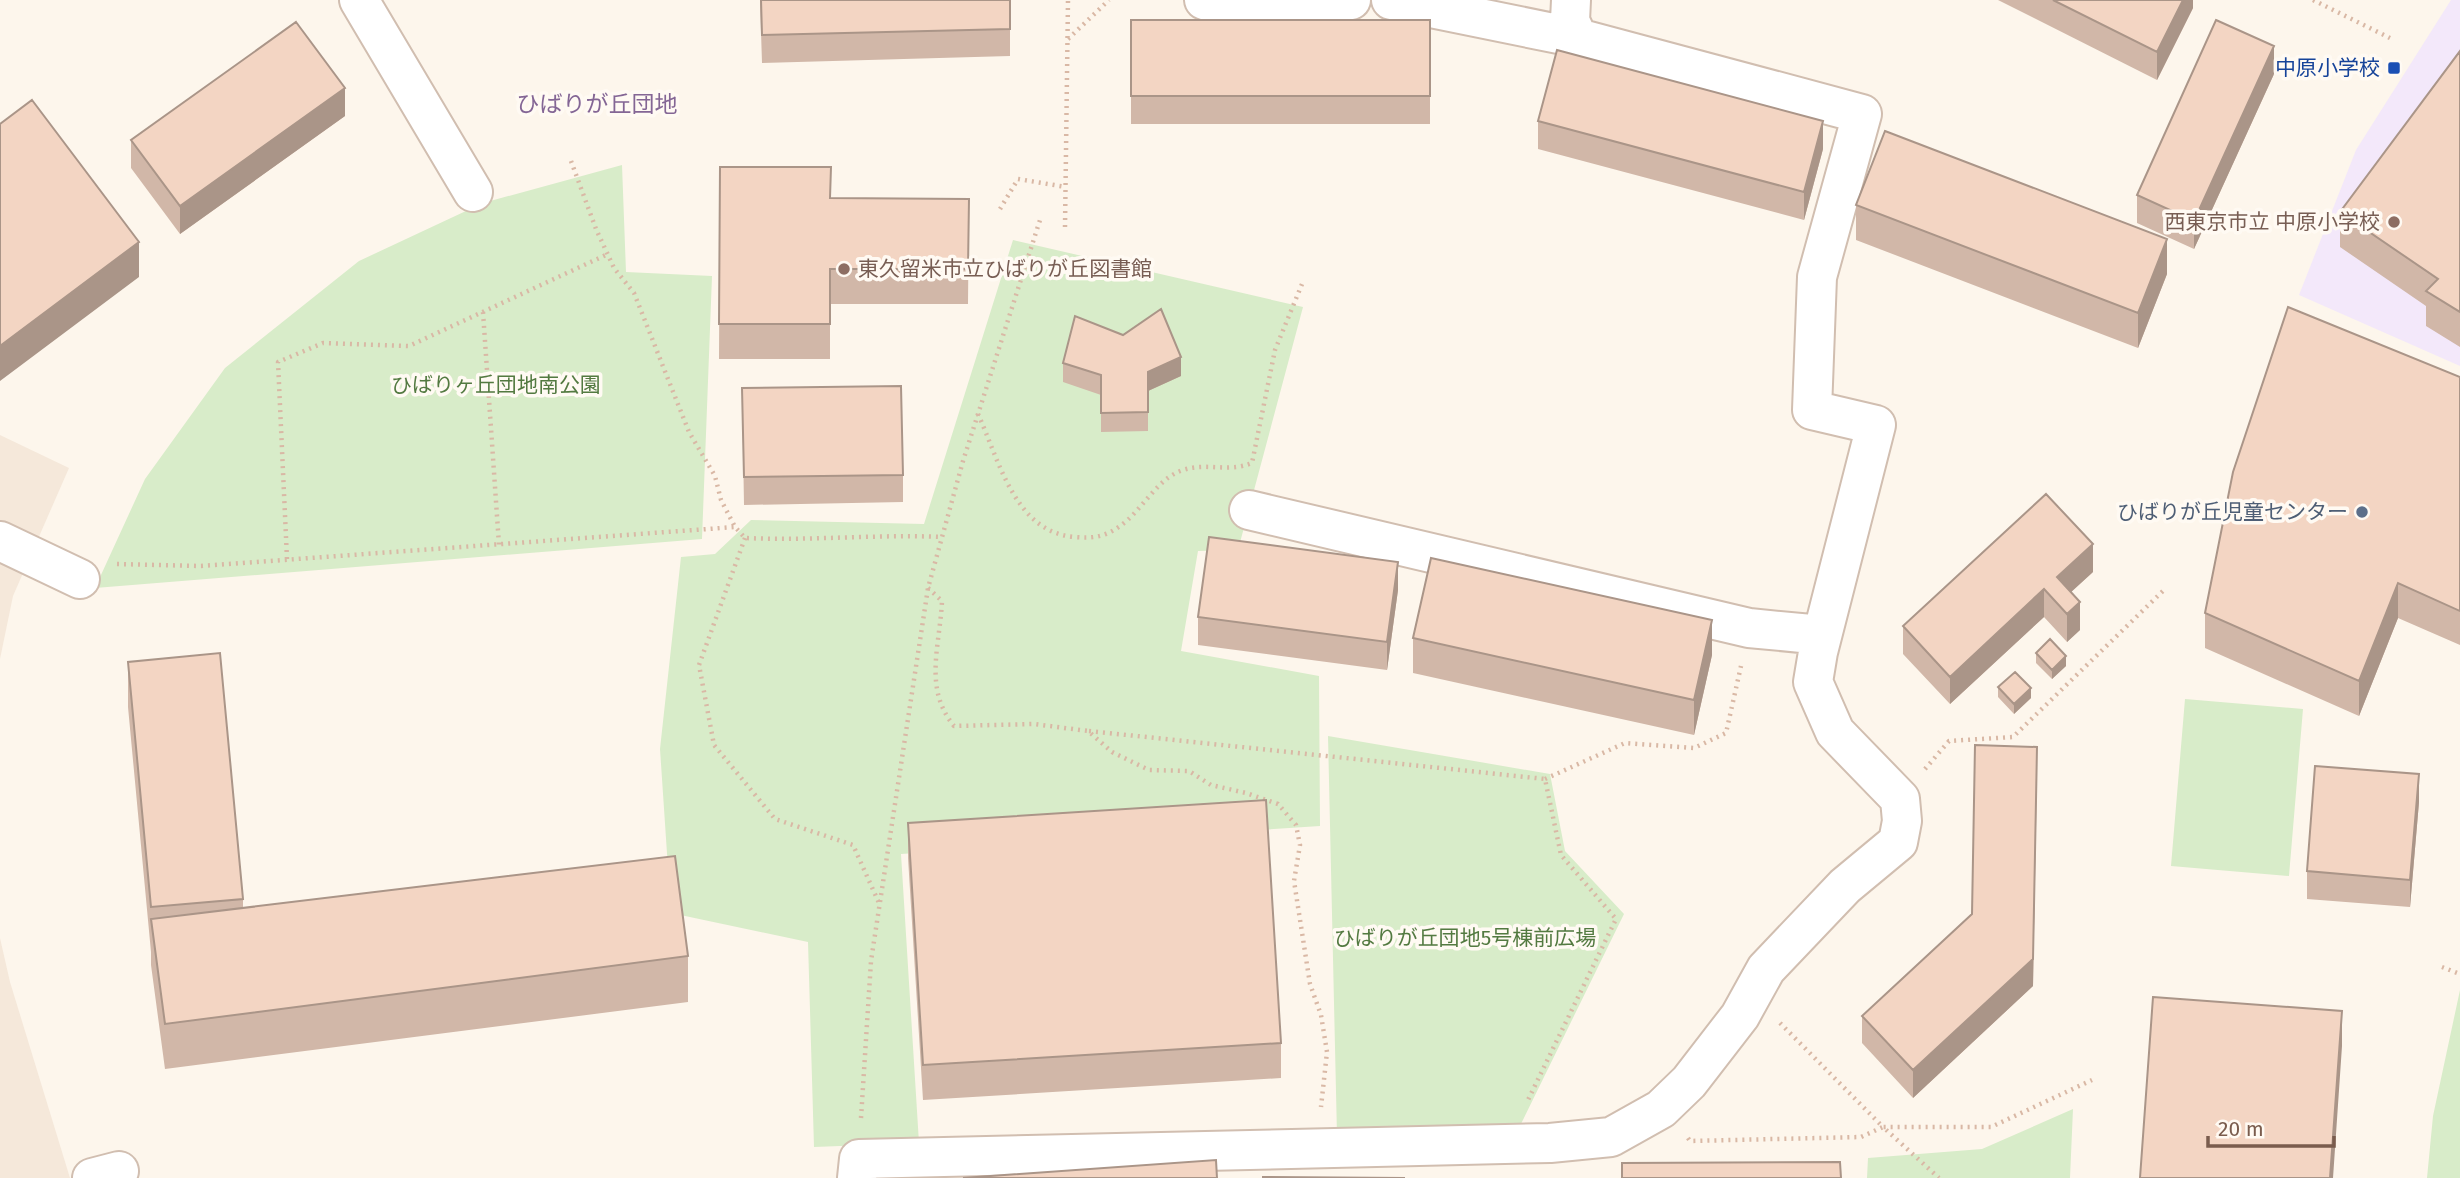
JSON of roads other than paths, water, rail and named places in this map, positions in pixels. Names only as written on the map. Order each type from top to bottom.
[{"type":"street","points":[[359,0],[473,192]]},
{"type":"street","points":[[1204,0],[1234,11],[1351,0]]},
{"type":"street","points":[[858,1168],[1550,1143],[1611,1136],[1661,1110],[1689,1082],[1740,1016],[1766,969],[1836,895],[1898,842],[1902,821],[1900,799],[1835,732],[1813,682],[1822,635],[1875,425],[1812,410],[1817,277],[1863,114],[1578,38],[1391,0]]},
{"type":"street","points":[[1571,0],[1570,21],[1578,38]]},
{"type":"street","points":[[1249,510],[1749,628],[1822,635]]},
{"type":"street","points":[[0,541],[96,571]]},
{"type":"place","name":"中原小学校","points":[[2394,68]]},
{"type":"place","name":"西東京市立 中原小学校","points":[[2394,222]]},
{"type":"place","name":"東久留米市立ひばりが丘図書館","points":[[844,269]]},
{"type":"place","name":"ひばりが丘児童センター","points":[[2362,512]]},
{"type":"district","name":"ひばりが丘団地","points":[[597,104]]},
{"type":"park label","name":"ひばりヶ丘団地南公園","points":[[496,385]]},
{"type":"park label","name":"ひばりが丘団地5号棟前広場","points":[[1465,938]]}]
